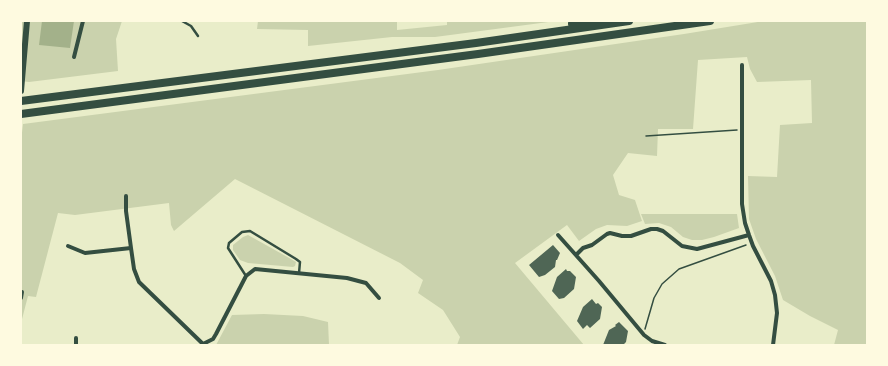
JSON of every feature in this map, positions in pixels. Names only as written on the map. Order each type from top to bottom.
[{"type":"highway","points":[[512,37],[541,28],[589,21]]},
{"type":"highway","points":[[21,101],[629,21]]},
{"type":"highway","points":[[21,114],[478,54],[710,21]]},
{"type":"street","points":[[21,91],[27,21]]},
{"type":"street","points":[[74,57],[84,21]]},
{"type":"street","points":[[742,65],[742,204],[745,223],[749,235],[771,281],[775,295],[777,313],[773,345]]},
{"type":"street","points":[[126,196],[126,211],[134,269],[139,282],[204,345],[213,339],[246,276],[255,269],[347,278],[366,283],[379,298]]},
{"type":"street","points":[[576,255],[584,248],[592,245],[610,233],[622,236],[631,236],[651,229],[657,229],[682,246],[697,249],[749,235]]},
{"type":"street","points":[[558,235],[644,335],[652,341],[665,345]]},
{"type":"street","points":[[68,246],[85,253],[131,248]]},
{"type":"street","points":[[21,298],[22,292]]},
{"type":"street","points":[[76,338],[76,345]]},
{"type":"lane","points":[[182,21],[191,26],[198,36]]},
{"type":"lane","points":[[246,276],[228,248],[229,243],[242,232],[250,231],[300,262],[299,273]]},
{"type":"path","points":[[646,136],[741,130]]},
{"type":"path","points":[[644,335],[654,298],[662,284],[679,269],[737,249],[752,242]]},
{"type":"shaded area","points":[[21,21],[122,21],[116,39],[118,71],[29,82],[21,81]]},
{"type":"shaded area","points":[[42,21],[74,21],[70,48],[39,45]]},
{"type":"shaded area","points":[[258,21],[397,21],[397,30],[447,25],[447,21],[556,21],[435,37],[392,37],[308,46],[308,30],[257,29]]},
{"type":"shaded area","points":[[764,21],[867,21],[867,345],[834,345],[838,330],[783,300],[775,276],[756,239],[749,219],[748,176],[777,177],[780,125],[812,123],[811,80],[757,82],[750,69],[747,57],[698,60],[693,129],[658,129],[657,156],[628,153],[613,175],[619,195],[635,200],[642,221],[627,226],[607,225],[596,229],[579,241],[567,225],[515,263],[584,345],[457,345],[460,337],[443,310],[418,293],[423,280],[400,263],[235,179],[174,231],[171,225],[169,203],[75,215],[58,213],[36,297],[28,296],[21,323],[21,141],[23,124],[438,70]]},
{"type":"shaded area","points":[[641,214],[737,214],[739,228],[714,237],[702,240],[692,240],[683,237],[671,227],[659,223],[645,224]]},
{"type":"shaded area","points":[[248,235],[296,262],[295,266],[248,263],[240,260],[233,250],[233,245]]},
{"type":"shaded area","points":[[264,314],[303,316],[328,322],[329,345],[216,345],[232,315]]},
{"type":"building","points":[[553,245],[560,253],[556,260],[555,267],[545,275],[539,277],[529,265]]},
{"type":"building","points":[[566,269],[576,277],[574,289],[564,298],[559,299],[552,291],[557,277]]},
{"type":"building","points":[[592,299],[596,304],[598,303],[602,307],[600,319],[590,328],[587,325],[583,329],[577,321],[583,307]]},
{"type":"building","points":[[619,322],[628,331],[626,342],[623,345],[603,345],[609,330],[616,326],[615,325]]}]
